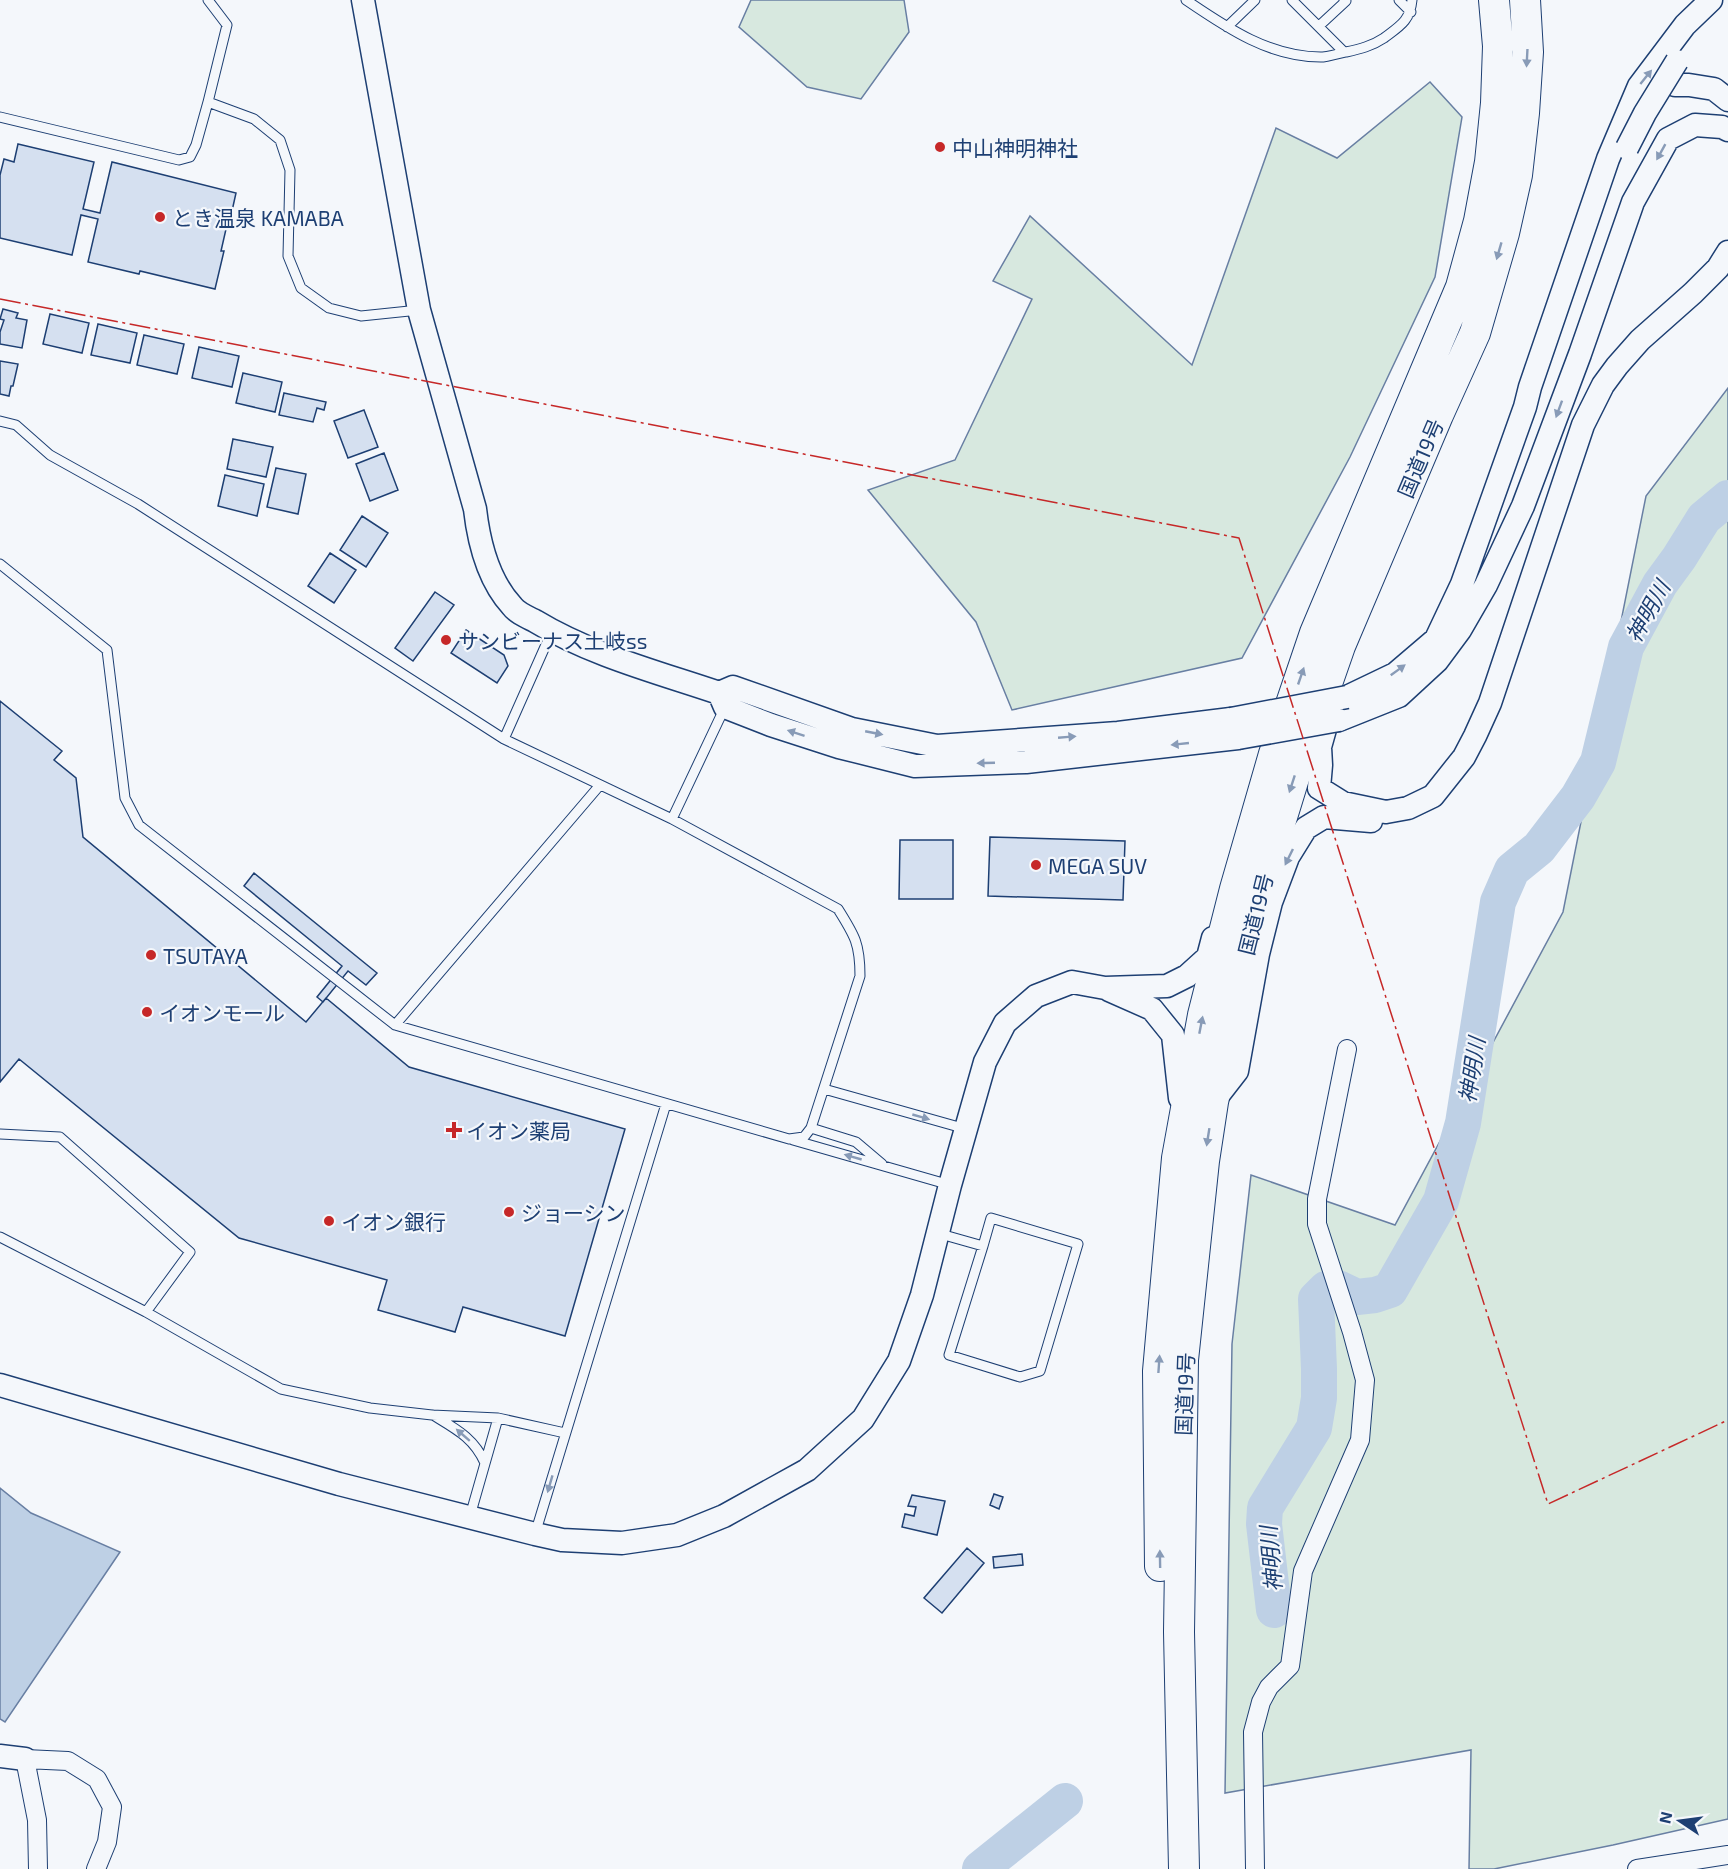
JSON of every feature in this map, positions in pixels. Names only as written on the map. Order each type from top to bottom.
[{"type":"highway","name":"国道19号","points":[[1163,1869],[1158,1371],[1181,1129],[1203,1015],[1235,889],[1274,754],[1315,633],[1461,287],[1479,221],[1490,162],[1496,103],[1498,46],[1494,0]]},
{"type":"highway","name":"国道19号","points":[[1184,1869],[1179,1632],[1184,1360],[1204,1161],[1213,1102],[1254,908],[1293,781],[1340,646],[1475,333],[1504,233],[1517,175],[1528,51],[1525,0]]},
{"type":"street","points":[[363,0],[420,310],[475,509],[477,532],[490,574],[513,608],[552,631],[624,662],[839,747],[915,766],[1026,762],[1234,728],[1339,720],[1399,696],[1437,661],[1460,630],[1486,585],[1523,506],[1580,354],[1633,202],[1668,139],[1695,125],[1722,127],[1728,130]]},
{"type":"street","points":[[1234,728],[1347,697],[1395,674],[1436,639],[1462,584],[1525,407],[1608,159],[1639,86],[1685,25],[1711,0]]},
{"type":"street","points":[[1460,630],[1520,465],[1627,148],[1645,112],[1677,62],[1711,16],[1727,0]]},
{"type":"street","points":[[1675,86],[1689,85],[1714,89],[1728,100]]},
{"type":"street","points":[[1438,415],[1436,446],[1381,574],[1337,687],[1320,747],[1319,788],[1343,803],[1386,812],[1408,808],[1433,796],[1464,757],[1490,703],[1583,425],[1603,385],[1640,340],[1693,293],[1718,268],[1728,252]]},
{"type":"street","points":[[1213,1102],[1237,1071],[1258,954],[1272,902],[1288,857],[1306,828],[1324,817],[1402,823],[1431,809],[1458,787],[1476,760],[1485,738],[1576,483],[1590,437],[1609,399],[1621,377],[1635,359],[1728,272]]},
{"type":"street","points":[[0,1385],[339,1484],[562,1540],[622,1543],[677,1535],[724,1516],[807,1470],[863,1419],[899,1361],[922,1295],[985,1062],[1005,1023],[1036,996],[1072,982],[1105,988],[1167,986],[1187,976],[1208,957],[1261,769],[1274,754]]},
{"type":"street","points":[[1105,988],[1152,1009],[1173,1035],[1180,1082],[1181,1129]]},
{"type":"street","points":[[1255,1869],[1253,1732],[1260,1702],[1269,1687],[1290,1666],[1303,1571],[1360,1440],[1365,1380],[1317,1224],[1317,1198],[1347,1049]]},
{"type":"street","points":[[0,1756],[69,1761],[97,1779],[112,1807],[107,1842],[96,1869]]},
{"type":"street","points":[[25,1759],[37,1820],[38,1869]]},
{"type":"street","points":[[1637,1869],[1728,1855]]},
{"type":"lane","points":[[0,117],[179,160],[190,157],[208,102],[227,26],[208,0]]},
{"type":"lane","points":[[1186,0],[1243,37],[1267,47],[1300,55],[1324,57],[1377,43],[1407,20],[1411,12],[1412,0]]},
{"type":"lane","points":[[1227,27],[1255,0]]},
{"type":"lane","points":[[1292,0],[1344,52]]},
{"type":"lane","points":[[1319,26],[1346,2],[1344,0]]},
{"type":"lane","points":[[1400,0],[1411,12]]},
{"type":"lane","points":[[208,102],[254,119],[280,140],[290,170],[288,256],[301,288],[329,308],[361,316],[420,310]]},
{"type":"lane","points":[[0,421],[16,425],[50,455],[138,504],[504,739],[672,819],[838,909],[854,933],[860,954],[860,976],[811,1128],[804,1137],[789,1139]]},
{"type":"lane","points":[[0,564],[107,650],[125,798],[139,825],[395,1025],[950,1185]]},
{"type":"lane","points":[[504,739],[552,631]]},
{"type":"lane","points":[[672,819],[722,700]]},
{"type":"lane","points":[[395,1025],[600,785]]},
{"type":"lane","points":[[825,1089],[966,1129]]},
{"type":"lane","points":[[535,1534],[666,1104]]},
{"type":"lane","points":[[811,1128],[856,1142],[885,1166]]},
{"type":"lane","points":[[0,1134],[60,1137],[190,1252],[146,1312]]},
{"type":"lane","points":[[991,1218],[1078,1244],[1040,1371],[1020,1377],[949,1355],[983,1246],[991,1218]]},
{"type":"lane","points":[[937,1233],[983,1246]]},
{"type":"lane","points":[[0,1237],[146,1312],[281,1389],[370,1408],[432,1415],[498,1418],[565,1433]]},
{"type":"lane","points":[[432,1415],[459,1430],[479,1449],[485,1463]]},
{"type":"lane","points":[[469,1518],[498,1418]]},
{"type":"shaded area","points":[[751,0],[904,0],[909,32],[861,99],[807,87],[739,27]]},
{"type":"shaded area","points":[[1430,82],[1462,117],[1435,277],[1350,457],[1242,658],[1012,710],[976,622],[868,490],[955,460],[1032,299],[993,281],[1030,216],[1192,365],[1276,128],[1337,158]]},
{"type":"shaded area","points":[[1728,388],[1728,1819],[1494,1869],[1469,1869],[1471,1750],[1225,1793],[1232,1344],[1251,1175],[1395,1225],[1563,912],[1646,496]]},
{"type":"water","points":[[0,1488],[31,1513],[120,1552],[5,1722],[0,1719]]},
{"type":"building","name":"とき温泉 KAMABA","points":[[18,144],[94,162],[83,209],[100,213],[112,162],[236,193],[221,251],[224,251],[215,289],[140,271],[139,274],[88,262],[98,219],[81,215],[72,255],[0,238],[0,175],[4,159],[14,162]]},
{"type":"building","points":[[3,309],[18,313],[16,318],[27,320],[22,348],[0,344],[0,332],[4,320],[0,319]]},
{"type":"building","points":[[50,314],[89,323],[82,353],[43,344]]},
{"type":"building","points":[[98,324],[137,333],[130,363],[91,355]]},
{"type":"building","points":[[144,335],[184,344],[177,374],[137,365]]},
{"type":"building","points":[[199,347],[239,356],[232,387],[192,378]]},
{"type":"building","points":[[0,361],[18,364],[9,396],[0,394]]},
{"type":"building","points":[[243,373],[282,382],[275,412],[236,403]]},
{"type":"building","points":[[284,393],[326,402],[324,410],[317,408],[313,422],[279,415]]},
{"type":"building","points":[[364,410],[378,447],[348,458],[334,421]]},
{"type":"building","points":[[233,439],[273,447],[266,477],[227,469]]},
{"type":"building","points":[[384,453],[398,490],[370,501],[356,464]]},
{"type":"building","points":[[276,468],[306,474],[298,514],[267,507]]},
{"type":"building","points":[[225,475],[264,484],[257,516],[218,506]]},
{"type":"building","points":[[362,516],[388,533],[366,567],[340,550]]},
{"type":"building","points":[[330,553],[356,570],[334,603],[308,586]]},
{"type":"building","points":[[435,592],[454,605],[413,661],[395,648]]},
{"type":"building","points":[[466,630],[504,655],[508,666],[497,683],[451,653]]},
{"type":"building","name":"イオンモール","points":[[0,701],[62,751],[54,760],[76,778],[83,837],[306,1022],[326,998],[409,1067],[625,1129],[565,1336],[463,1307],[455,1332],[378,1310],[387,1280],[239,1238],[19,1059],[0,1082]]},
{"type":"building","points":[[990,837],[1125,841],[1123,900],[988,896]]},
{"type":"building","points":[[900,840],[953,840],[953,899],[899,899]]},
{"type":"building","points":[[254,873],[377,973],[366,985],[348,971],[323,1002],[317,997],[342,966],[244,886]]},
{"type":"building","points":[[994,1494],[1003,1497],[999,1509],[990,1505]]},
{"type":"building","points":[[912,1495],[945,1501],[937,1535],[902,1527],[905,1514],[914,1516],[916,1507],[908,1506]]},
{"type":"building","points":[[967,1548],[984,1563],[942,1613],[924,1598]]},
{"type":"building","points":[[1022,1554],[1023,1565],[994,1568],[993,1557]]},
{"type":"waterway","name":"神明川","points":[[1274,1610],[1264,1524],[1265,1508],[1314,1428],[1319,1398],[1316,1299],[1326,1289],[1338,1288],[1357,1297],[1390,1290],[1441,1201],[1463,1123],[1498,902],[1512,870],[1539,848],[1578,797],[1598,762],[1626,647],[1660,584],[1704,518],[1728,498]]},
{"type":"waterway","name":"神明川","points":[[980,1869],[1065,1801]]},
{"type":"power","points":[[0,299],[1239,538],[1548,1504],[1728,1420]]},
{"type":"place","name":"中山神明神社","points":[[940,147]]},
{"type":"place","name":"とき温泉 KAMABA","points":[[160,217]]},
{"type":"place","name":"サンビーナス土岐ss","points":[[446,640]]},
{"type":"place","name":"MEGA SUV","points":[[1036,865]]},
{"type":"place","name":"TSUTAYA","points":[[151,955]]},
{"type":"place","name":"イオンモール","points":[[147,1012]]},
{"type":"place","name":"イオン薬局","points":[[454,1130]]},
{"type":"place","name":"ジョーシン","points":[[509,1212]]},
{"type":"place","name":"イオン銀行","points":[[329,1221]]}]
